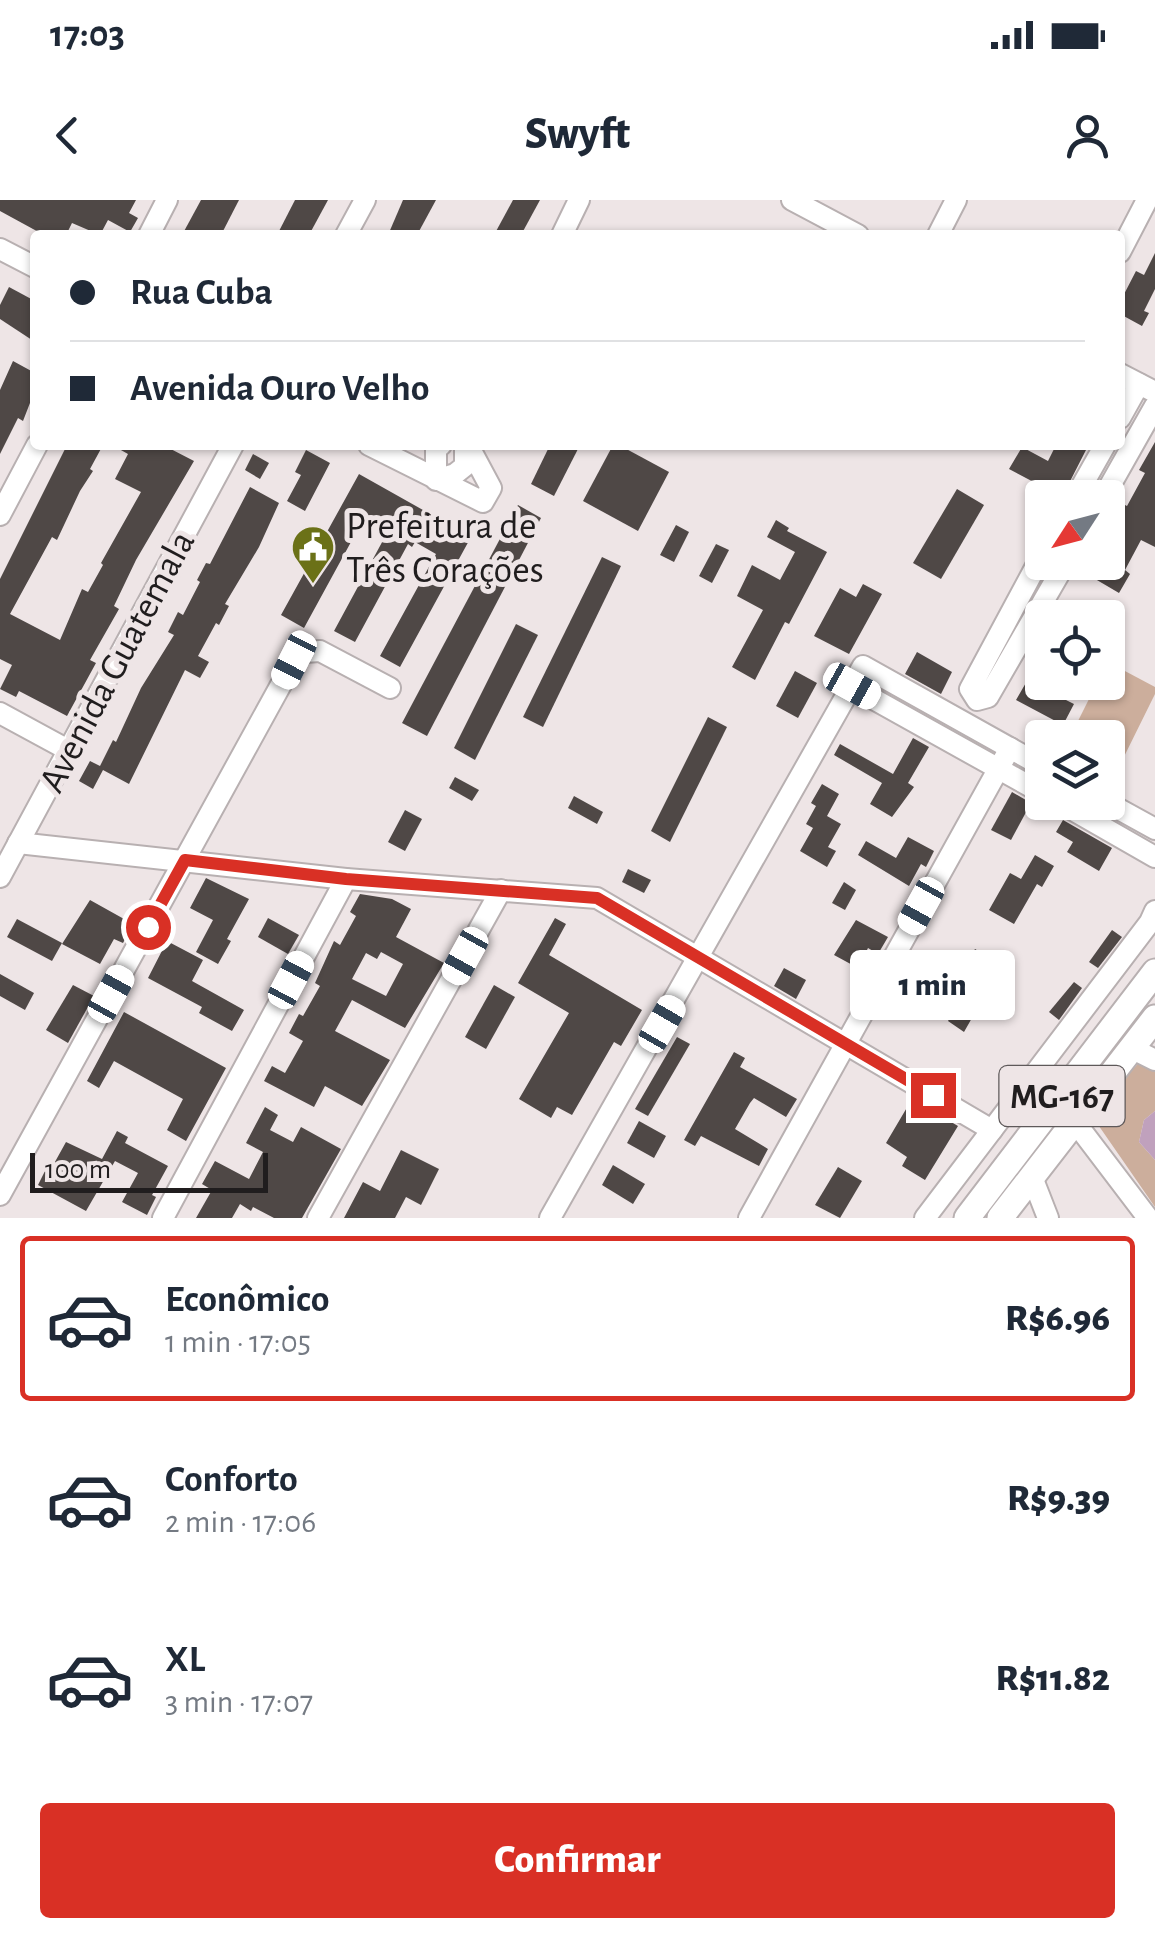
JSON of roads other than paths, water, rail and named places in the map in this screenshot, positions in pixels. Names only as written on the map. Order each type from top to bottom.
[{"type":"main road","name":"MG-167","points":[[966,1218],[1155,972]]},
{"type":"main road","name":"MG-167","points":[[1000,1218],[1155,1018]]},
{"type":"street","points":[[152,230],[167,200]]},
{"type":"street","points":[[349,230],[364,200]]},
{"type":"street","points":[[564,230],[579,200]]},
{"type":"street","points":[[792,200],[849,230]]},
{"type":"street","points":[[941,230],[956,200]]},
{"type":"street","points":[[1125,242],[1147,200]]},
{"type":"street","points":[[0,250],[30,265]]},
{"type":"street","points":[[1125,412],[1147,388]]},
{"type":"street","points":[[1113,480],[1155,406]]},
{"type":"street","points":[[0,515],[34,450]]},
{"type":"street","name":"Avenida Guatemala","points":[[0,876],[229,450]]},
{"type":"street","points":[[378,450],[484,502],[491,488],[470,450]]},
{"type":"street","points":[[436,450],[436,480]]},
{"type":"street","points":[[436,480],[465,466],[467,450]]},
{"type":"street","points":[[1085,480],[1101,450]]},
{"type":"street","points":[[1050,562],[988,697],[977,700],[970,689],[1050,562]]},
{"type":"street","points":[[0,1195],[294,660],[305,652],[320,651],[390,688]]},
{"type":"street","points":[[550,1218],[863,666],[1025,756]]},
{"type":"street","points":[[852,686],[1025,783]]},
{"type":"street","points":[[0,713],[68,750]]},
{"type":"street","points":[[749,1218],[1010,748]]},
{"type":"street","points":[[1125,812],[1155,829]]},
{"type":"street","points":[[1090,820],[1155,857]]},
{"type":"street","points":[[18,843],[346,879],[597,898],[992,1130]]},
{"type":"street","points":[[163,1218],[346,879]]},
{"type":"street","points":[[318,1218],[501,890]]},
{"type":"street","points":[[924,1218],[1128,952],[1155,910]]},
{"type":"street","points":[[1131,1048],[1155,1060]]},
{"type":"street","points":[[1074,1122],[1148,1218]]},
{"type":"street","points":[[1032,1176],[1048,1218]]},
{"type":"place","name":"Prefeitura de Três Corações","points":[[313,585]]}]
